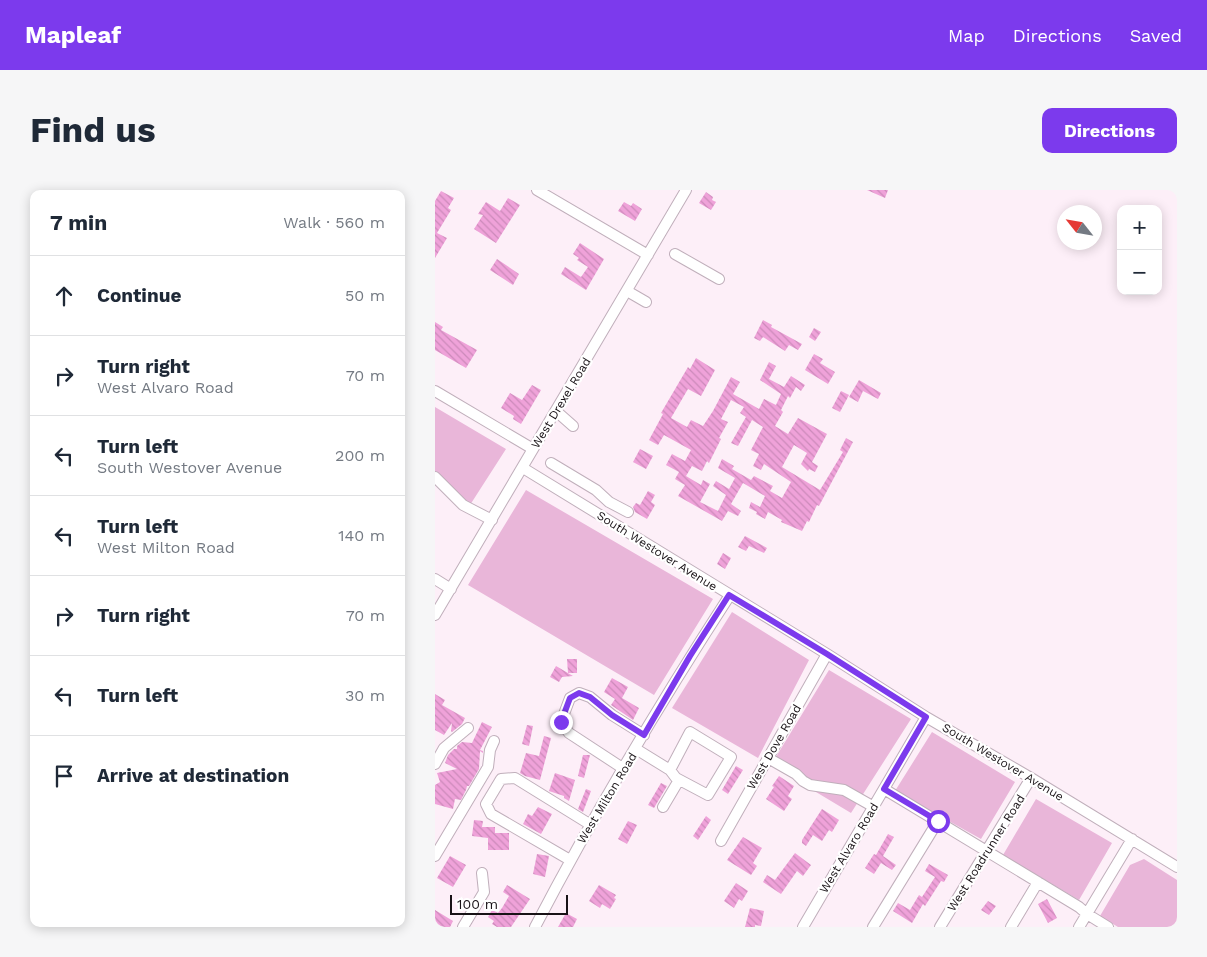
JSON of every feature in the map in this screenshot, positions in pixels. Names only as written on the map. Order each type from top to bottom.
[{"type":"street","points":[[537,190],[648,256]]},
{"type":"street","name":"West Drexel Road","points":[[435,615],[686,190]]},
{"type":"street","points":[[675,254],[719,280]]},
{"type":"street","points":[[627,291],[646,302]]},
{"type":"street","points":[[435,391],[533,449]]},
{"type":"street","points":[[556,411],[573,426]]},
{"type":"street","points":[[551,463],[596,490],[609,502],[628,512]]},
{"type":"street","name":"South Westover Avenue","points":[[523,468],[827,654],[926,717],[1031,778],[1177,867]]},
{"type":"street","points":[[435,478],[463,505],[492,520]]},
{"type":"street","points":[[435,579],[451,589]]},
{"type":"street","name":"West Milton Road","points":[[535,927],[570,860],[690,656],[729,595]]},
{"type":"street","name":"West Dove Road","points":[[721,841],[827,654]]},
{"type":"street","points":[[624,769],[569,733],[561,722],[570,698],[579,693],[590,697],[612,715],[644,735]]},
{"type":"street","name":"West Alvaro Road","points":[[803,927],[926,717]]},
{"type":"street","points":[[435,764],[444,748],[468,728]]},
{"type":"street","points":[[635,749],[670,770],[679,780],[708,795],[731,757],[690,732],[670,770]]},
{"type":"street","points":[[435,856],[488,767],[490,750],[494,741]]},
{"type":"street","points":[[768,758],[796,774],[810,785],[844,790],[873,807]]},
{"type":"street","points":[[570,860],[491,814],[486,804],[501,779],[515,778],[591,825]]},
{"type":"street","name":"West Roadrunner Road","points":[[940,927],[1031,778]]},
{"type":"street","points":[[663,807],[679,780]]},
{"type":"street","points":[[884,789],[987,850],[1108,927]]},
{"type":"street","points":[[873,927],[938,821]]},
{"type":"street","points":[[1079,927],[1132,839]]},
{"type":"street","points":[[463,927],[484,892],[482,873]]},
{"type":"street","points":[[1011,927],[1038,882]]},
{"type":"shaded area","points":[[435,407],[506,449],[470,505],[435,485]]},
{"type":"shaded area","points":[[526,490],[713,599],[654,695],[468,585]]},
{"type":"shaded area","points":[[732,612],[809,660],[758,758],[672,708]]},
{"type":"shaded area","points":[[829,670],[911,719],[851,813],[771,765]]},
{"type":"shaded area","points":[[932,732],[1015,782],[981,839],[895,791]]},
{"type":"shaded area","points":[[1036,799],[1112,843],[1079,900],[1003,855]]},
{"type":"shaded area","points":[[1144,859],[1177,880],[1177,927],[1118,927],[1100,916],[1130,865]]},
{"type":"building","points":[[867,190],[888,190],[885,198]]},
{"type":"building","points":[[441,191],[454,198],[448,208],[451,210],[437,233],[447,238],[435,258],[435,201]]},
{"type":"building","points":[[706,192],[716,202],[711,210],[699,203]]},
{"type":"building","points":[[508,198],[520,205],[496,243],[474,229],[483,215],[478,214],[486,202],[500,211]]},
{"type":"building","points":[[624,202],[631,206],[633,203],[642,209],[635,221],[618,211]]},
{"type":"building","points":[[580,243],[604,259],[586,290],[561,274],[565,267],[581,277],[588,267],[577,260],[579,258],[573,254]]},
{"type":"building","points":[[497,259],[519,274],[513,285],[490,270]]},
{"type":"building","points":[[763,320],[772,325],[771,327],[802,344],[798,350],[789,345],[785,351],[763,337],[760,341],[754,338]]},
{"type":"building","points":[[435,322],[443,327],[441,330],[477,350],[466,368],[435,350]]},
{"type":"building","points":[[814,328],[821,332],[815,341],[809,337]]},
{"type":"building","points":[[814,354],[823,359],[820,363],[835,372],[828,384],[805,370]]},
{"type":"building","points":[[696,358],[715,370],[701,396],[688,389],[671,418],[687,427],[691,420],[703,426],[731,377],[740,382],[733,394],[759,409],[764,399],[776,405],[781,394],[760,380],[769,362],[776,366],[769,379],[784,387],[791,376],[805,385],[801,391],[796,387],[790,398],[788,396],[781,410],[783,412],[775,426],[788,434],[798,418],[827,434],[812,462],[818,466],[815,472],[809,469],[808,471],[801,464],[807,453],[794,445],[782,467],[820,490],[843,452],[840,450],[846,438],[853,442],[819,506],[817,505],[809,522],[807,521],[802,531],[781,522],[782,520],[768,512],[765,519],[756,514],[757,512],[749,508],[751,502],[760,507],[765,496],[743,483],[731,504],[741,511],[738,516],[728,511],[722,521],[678,496],[685,485],[675,479],[679,472],[666,465],[672,454],[685,461],[691,450],[664,435],[658,445],[649,440],[663,414],[661,413],[688,367],[690,369]],"holes":[[[731,400],[744,407],[740,413],[746,417],[731,443],[738,446],[752,420],[763,427],[751,450],[759,454],[753,466],[761,470],[764,464],[791,482],[782,498],[770,491],[773,486],[754,476],[751,480],[732,469],[734,466],[722,459],[718,468],[735,478],[729,489],[716,481],[713,486],[726,495],[718,511],[700,502],[710,484],[703,480],[701,485],[686,476],[692,466],[702,471],[707,461],[709,463],[728,422],[721,419]]]},
{"type":"building","points":[[859,380],[881,393],[878,399],[863,391],[858,402],[849,397]]},
{"type":"building","points":[[532,385],[541,390],[521,424],[513,419],[514,416],[501,408],[510,393],[522,400]]},
{"type":"building","points":[[841,391],[849,395],[840,412],[832,408]]},
{"type":"building","points":[[640,449],[653,456],[646,469],[633,462]]},
{"type":"building","points":[[648,491],[655,495],[651,502],[655,505],[647,519],[635,512],[633,507],[636,503],[640,505]]},
{"type":"building","points":[[745,536],[767,548],[764,553],[749,546],[746,551],[738,547]]},
{"type":"building","points":[[723,553],[731,558],[725,569],[717,564]]},
{"type":"building","points":[[567,659],[577,659],[577,673],[568,673]]},
{"type":"building","points":[[556,666],[573,676],[562,677],[559,682],[550,677]]},
{"type":"building","points":[[612,678],[628,687],[622,698],[639,708],[633,720],[611,705],[615,699],[604,692]]},
{"type":"building","points":[[435,694],[445,700],[442,705],[465,718],[462,724],[452,732],[452,723],[444,735],[435,730]]},
{"type":"building","points":[[482,722],[492,727],[480,750],[483,753],[480,751],[479,769],[469,786],[467,786],[461,800],[455,799],[453,809],[435,804],[435,785],[440,782],[437,773],[457,769],[445,763],[448,755],[454,749],[457,749],[457,746],[462,742],[472,743]]},
{"type":"building","points":[[527,725],[533,726],[529,746],[522,744]]},
{"type":"building","points":[[544,736],[551,738],[540,780],[525,776],[520,773],[526,753],[539,756]]},
{"type":"building","points":[[583,755],[590,755],[584,778],[578,776]]},
{"type":"building","points":[[736,766],[743,770],[728,794],[722,790]]},
{"type":"building","points":[[555,773],[575,780],[569,801],[564,796],[549,791]]},
{"type":"building","points":[[779,776],[794,786],[788,796],[792,799],[784,811],[766,799]]},
{"type":"building","points":[[661,783],[667,786],[654,808],[648,805]]},
{"type":"building","points":[[586,789],[591,791],[583,812],[578,809]]},
{"type":"building","points":[[538,807],[552,814],[541,834],[523,824],[528,814],[532,816]]},
{"type":"building","points":[[822,809],[839,820],[832,832],[829,830],[822,841],[813,835],[806,846],[802,843],[802,840]]},
{"type":"building","points":[[706,816],[711,820],[698,840],[693,836]]},
{"type":"building","points":[[474,820],[483,821],[482,827],[495,827],[495,833],[509,833],[509,850],[488,850],[488,838],[472,836]]},
{"type":"building","points":[[628,821],[637,825],[627,844],[618,839]]},
{"type":"building","points":[[888,834],[894,837],[883,856],[896,865],[892,870],[881,863],[874,874],[865,868],[874,854],[876,855]]},
{"type":"building","points":[[743,837],[762,848],[753,863],[757,866],[751,875],[727,860]]},
{"type":"building","points":[[795,853],[811,865],[803,876],[797,871],[781,894],[763,882],[767,875],[775,880]]},
{"type":"building","points":[[537,854],[549,856],[545,877],[533,874]]},
{"type":"building","points":[[450,856],[466,865],[453,887],[437,878]]},
{"type":"building","points":[[929,864],[948,875],[944,882],[941,881],[925,906],[923,904],[912,923],[893,911],[898,903],[910,910],[919,895],[922,897],[935,877],[925,871]]},
{"type":"building","points":[[736,883],[748,891],[742,901],[739,899],[734,908],[724,901]]},
{"type":"building","points":[[507,885],[530,899],[511,927],[497,927],[492,924],[494,921],[488,917],[492,910],[498,913],[502,908],[509,896],[503,892]]},
{"type":"building","points":[[599,885],[616,895],[614,898],[616,899],[610,909],[602,904],[600,908],[589,901]]},
{"type":"building","points":[[1047,899],[1057,918],[1048,923],[1038,904]]},
{"type":"building","points":[[988,901],[996,906],[989,915],[981,910]]},
{"type":"building","points":[[750,908],[764,911],[761,926],[745,927]]},
{"type":"building","points":[[435,910],[453,921],[450,927],[435,925]]},
{"type":"building","points":[[566,913],[577,919],[573,927],[558,927]]},
{"type":"route","points":[[561,722],[563,712],[570,698],[579,693],[590,697],[612,715],[644,735],[690,656],[729,595],[926,717],[884,789],[938,821]]}]
